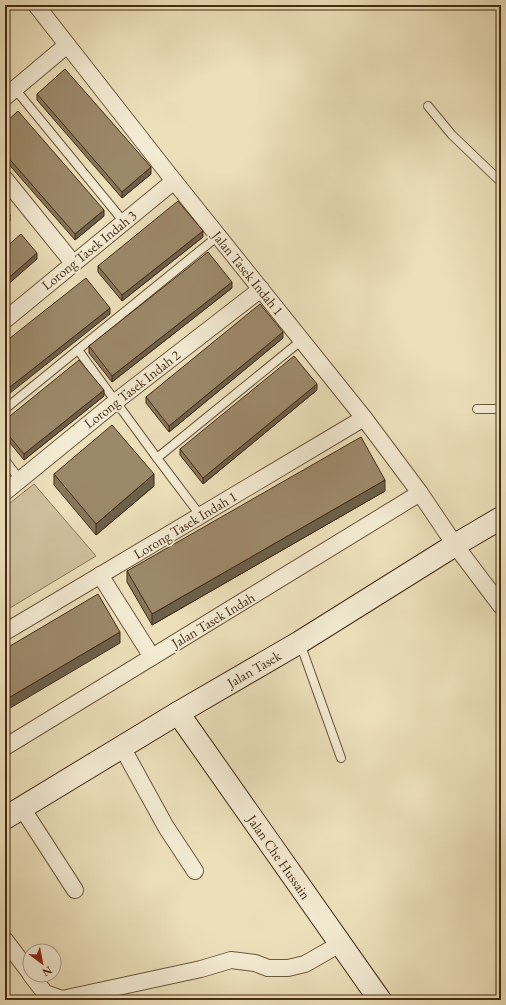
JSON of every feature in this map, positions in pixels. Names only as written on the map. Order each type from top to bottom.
[{"type":"main road","name":"Jalan Tasek","points":[[13,813],[178,713],[300,642],[501,518]]},
{"type":"main road","name":"Jalan Che Hussain","points":[[178,713],[380,1000]]},
{"type":"street","name":"Jalan Tasek Indah 1","points":[[36,5],[174,181],[364,418],[420,493],[455,545],[501,606]]},
{"type":"street","points":[[10,93],[67,44]]},
{"type":"street","points":[[5,179],[73,264]]},
{"type":"street","name":"Lorong Tasek Indah 3","points":[[5,320],[174,181]]},
{"type":"street","name":"Lorong Tasek Indah 2","points":[[5,492],[116,401],[261,289]]},
{"type":"street","name":"Lorong Tasek Indah 1","points":[[5,632],[364,418]]},
{"type":"street","name":"Jalan Tasek Indah","points":[[5,747],[420,493]]},
{"type":"street","points":[[100,575],[152,657]]},
{"type":"street","points":[[122,747],[166,827],[195,871]]},
{"type":"street","points":[[13,813],[75,890]]},
{"type":"street","points":[[5,940],[22,962]]},
{"type":"street","points":[[38,983],[45,993],[62,999],[201,969],[231,960],[255,963],[268,968],[288,968],[305,964],[340,944]]},
{"type":"lane","points":[[10,93],[124,222]]},
{"type":"lane","points":[[428,106],[452,136],[501,182]]},
{"type":"lane","points":[[5,409],[218,236]]},
{"type":"lane","points":[[157,458],[302,340]]},
{"type":"lane","points":[[78,350],[200,515]]},
{"type":"lane","points":[[477,409],[501,409]]},
{"type":"lane","points":[[5,460],[20,480]]},
{"type":"lane","points":[[300,642],[341,758]]},
{"type":"shaded area","points":[[34,484],[96,556],[5,611],[5,507]]},
{"type":"building","points":[[65,69],[151,167],[122,192],[37,94]]},
{"type":"building","points":[[18,111],[104,210],[75,234],[5,154],[5,123]]},
{"type":"building","points":[[178,201],[203,231],[122,295],[98,266]]},
{"type":"building","points":[[5,209],[10,215],[5,219]]},
{"type":"building","points":[[21,234],[37,253],[5,281],[5,248]]},
{"type":"building","points":[[208,252],[232,282],[112,376],[89,346]]},
{"type":"building","points":[[86,278],[110,308],[5,391],[5,342]]},
{"type":"building","points":[[260,304],[283,332],[169,426],[146,397]]},
{"type":"building","points":[[294,356],[317,384],[203,478],[180,449]]},
{"type":"building","points":[[79,360],[104,390],[24,454],[5,431],[5,420]]},
{"type":"building","points":[[112,425],[154,474],[96,524],[54,474]]},
{"type":"building","points":[[361,437],[385,480],[152,614],[127,571]]},
{"type":"building","points":[[98,594],[120,632],[5,700],[5,649]]}]
